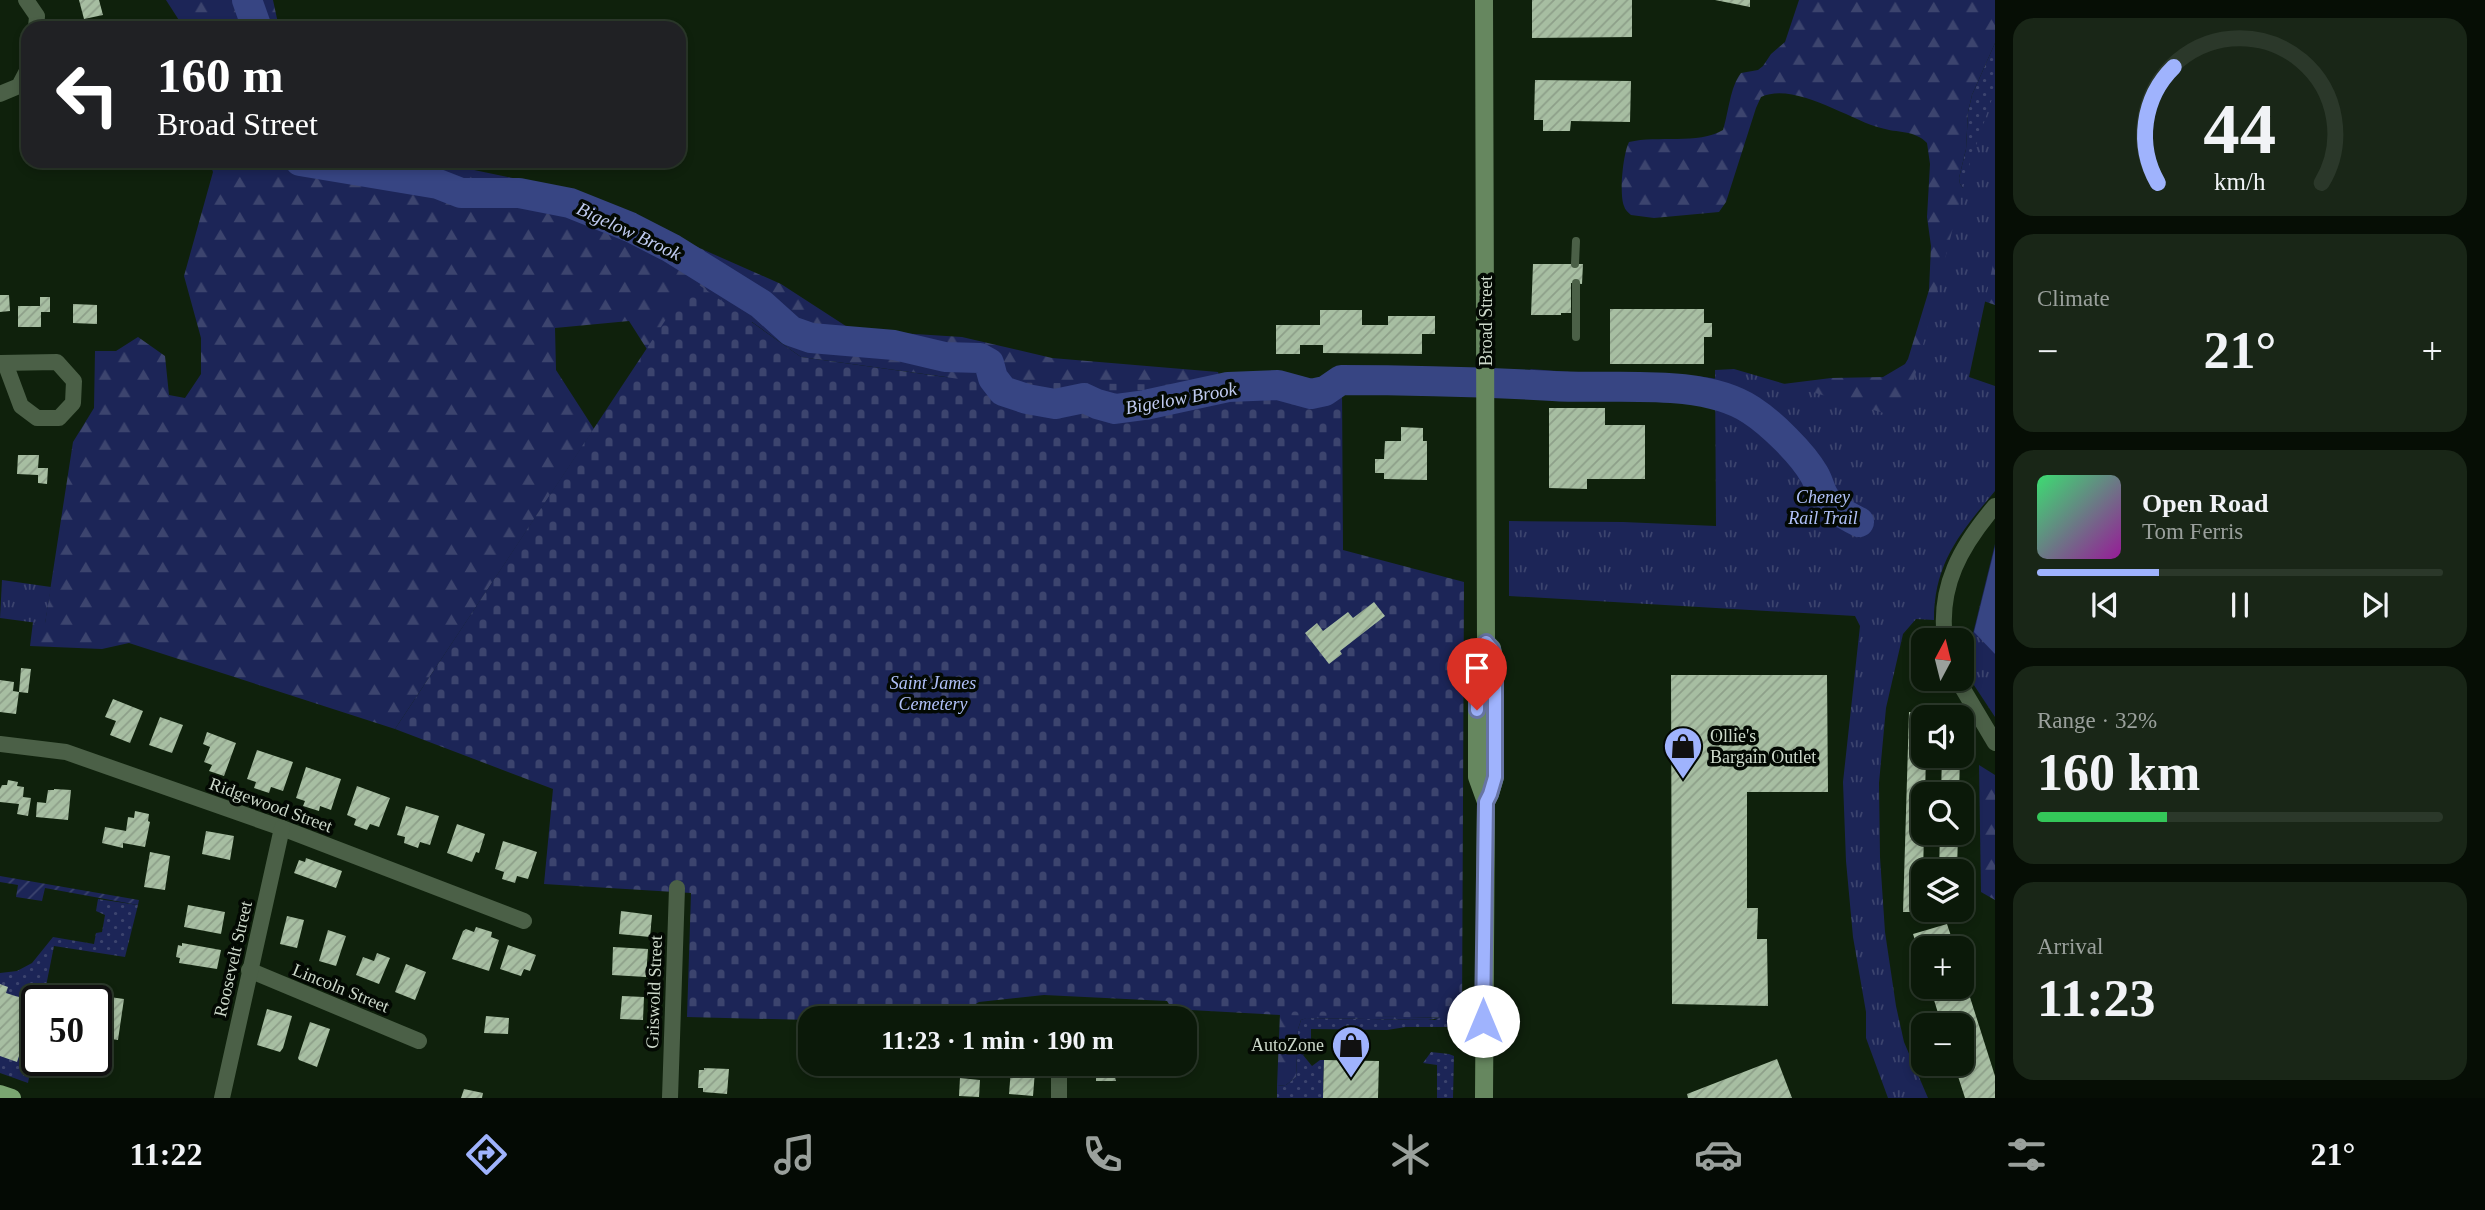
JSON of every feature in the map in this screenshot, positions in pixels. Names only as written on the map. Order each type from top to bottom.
[{"type":"main road","name":"Broad Street","points":[[1484,0],[1486,642],[1477,665],[1477,777],[1486,802],[1484,1098]]},
{"type":"main road","points":[[0,1094],[12,1098]]},
{"type":"street","points":[[26,0],[37,16],[37,21]]},
{"type":"street","points":[[0,94],[19,86],[21,82]]},
{"type":"street","points":[[57,362],[74,381],[74,404],[59,418],[37,418],[21,406],[3,363],[57,362]]},
{"type":"street","points":[[1945,628],[1945,599],[1954,565],[1971,535],[1995,506]]},
{"type":"street","points":[[1964,691],[1995,743]]},
{"type":"street","name":"Ridgewood Street","points":[[0,744],[66,752],[282,828],[524,921]]},
{"type":"street","name":"Roosevelt Street","points":[[222,1098],[282,828]]},
{"type":"street","name":"Griswold Street","points":[[670,1098],[677,888]]},
{"type":"street","name":"Lincoln Street","points":[[249,970],[419,1041]]},
{"type":"street","points":[[1059,1076],[1059,1098]]},
{"type":"lane","points":[[1576,241],[1576,264]]},
{"type":"lane","points":[[1576,283],[1576,337]]},
{"type":"green space","points":[[166,0],[273,0],[278,21],[180,21]]},
{"type":"green space","points":[[1799,0],[1995,0],[1995,43],[1972,95],[1966,149],[1959,178],[1966,192],[1995,198],[1995,305],[1978,299],[1920,435],[1651,399],[1555,401],[1533,396],[1525,378],[1531,369],[1609,375],[1697,376],[1783,384],[1831,378],[1883,377],[1905,364],[1929,290],[1931,246],[1927,217],[1930,164],[1927,143],[1917,136],[1868,124],[1805,98],[1774,93],[1761,97],[1726,202],[1719,212],[1654,218],[1631,215],[1624,206],[1622,174],[1629,142],[1690,139],[1713,135],[1723,130],[1737,79],[1741,73],[1758,70],[1785,42]]},
{"type":"green space","points":[[1995,43],[1995,198],[1966,192],[1959,178],[1966,149],[1972,95]]},
{"type":"green space","name":"Cheney Rail Trail","points":[[1995,90],[1995,255],[1969,377],[1995,386],[1995,491],[1951,550],[1939,582],[1934,620],[1916,619],[1903,634],[1886,708],[1879,783],[1885,932],[1896,1006],[1904,1042],[1911,1058],[1911,1076],[1919,1076],[1928,1098],[1888,1098],[1866,1038],[1866,1012],[1853,937],[1846,861],[1843,782],[1860,626],[1855,616],[1509,596],[1509,521],[1716,526],[1715,370],[1734,369],[1904,419],[1968,169]]},
{"type":"green space","points":[[212,168],[465,168],[566,189],[781,284],[852,330],[962,337],[1052,358],[1218,372],[1226,400],[1321,516],[946,377],[801,357],[752,322],[687,412],[629,321],[555,328],[556,370],[594,429],[395,729],[129,643],[102,649],[30,646],[33,622],[45,623],[73,442],[94,408],[95,351],[116,351],[138,337],[165,356],[169,395],[185,398],[201,374],[201,338],[184,276],[213,172]]},
{"type":"green space","name":"Saint James Cemetery","points":[[692,280],[801,357],[981,382],[1342,387],[1343,550],[1464,582],[1462,1018],[1281,1015],[1197,1010],[1197,1006],[1170,1006],[1167,1001],[1044,995],[979,1002],[972,1006],[798,1006],[798,1020],[687,1017],[691,893],[544,884],[553,789],[395,729]]},
{"type":"green space","points":[[1995,544],[1995,717],[1974,685],[1974,629]]},
{"type":"green space","points":[[2,580],[51,587],[45,624],[0,618]]},
{"type":"green space","points":[[1979,765],[1995,775],[1995,900],[1981,892]]},
{"type":"green space","points":[[0,876],[139,900],[138,905],[45,888],[42,901],[16,897],[18,885],[0,882]]},
{"type":"green space","points":[[98,899],[138,905],[125,957],[54,946],[46,985],[21,985],[21,1076],[29,1076],[28,1083],[0,1073],[0,973],[17,971],[32,963],[53,937],[94,944],[96,933],[102,932],[105,915],[96,911]]},
{"type":"green space","points":[[1280,1013],[1441,1018],[1301,1020],[1298,1029],[1296,1077],[1286,1085],[1277,1086]]},
{"type":"green space","points":[[1447,1013],[1465,1013],[1460,1027],[1311,1029],[1311,1049],[1303,1055],[1312,1066],[1324,1060],[1323,1098],[1277,1098],[1277,1086],[1286,1085],[1296,1077],[1298,1029],[1301,1020],[1435,1020]]},
{"type":"green space","points":[[1431,1052],[1454,1056],[1453,1098],[1437,1098],[1437,1065],[1423,1063]]},
{"type":"shaded area","points":[[1995,547],[1995,654],[1974,632]]},
{"type":"building","points":[[79,0],[99,0],[103,15],[84,19]]},
{"type":"building","points":[[1532,0],[1632,0],[1632,37],[1532,38]]},
{"type":"building","points":[[1715,0],[1750,0],[1750,7]]},
{"type":"building","points":[[1535,80],[1631,81],[1630,122],[1571,121],[1570,131],[1543,131],[1543,120],[1534,120]]},
{"type":"building","points":[[1533,264],[1583,264],[1582,284],[1571,283],[1571,313],[1531,315]]},
{"type":"building","points":[[0,295],[9,295],[10,311],[0,312]]},
{"type":"building","points":[[40,297],[50,297],[50,312],[41,312],[41,327],[18,327],[18,306],[40,306]]},
{"type":"building","points":[[73,304],[97,305],[97,324],[73,323]]},
{"type":"building","points":[[1610,309],[1704,309],[1704,323],[1712,323],[1712,337],[1704,337],[1704,364],[1610,364]]},
{"type":"building","points":[[1320,310],[1362,310],[1362,325],[1388,325],[1388,316],[1435,316],[1435,334],[1422,334],[1422,354],[1323,353],[1323,345],[1300,345],[1300,354],[1276,354],[1276,325],[1320,325]]},
{"type":"building","points":[[1549,408],[1605,408],[1605,425],[1645,425],[1645,479],[1587,479],[1587,489],[1549,488]]},
{"type":"building","points":[[1401,427],[1423,428],[1423,441],[1427,441],[1427,480],[1384,479],[1384,473],[1375,473],[1375,459],[1384,459],[1385,441],[1401,441]]},
{"type":"building","points":[[18,455],[39,455],[38,468],[48,468],[47,484],[38,483],[38,475],[17,474]]},
{"type":"building","points":[[1374,602],[1385,616],[1340,651],[1342,654],[1329,664],[1305,633],[1317,623],[1323,631],[1348,612],[1353,618]]},
{"type":"building","points":[[21,668],[31,669],[28,693],[19,692]]},
{"type":"building","points":[[1671,675],[1827,675],[1828,792],[1747,792],[1747,908],[1758,908],[1757,939],[1767,939],[1768,1006],[1672,1004]]},
{"type":"building","points":[[0,680],[14,682],[13,691],[19,692],[16,714],[0,712]]},
{"type":"building","points":[[113,699],[143,711],[130,743],[110,735],[116,721],[105,717]]},
{"type":"building","points":[[1909,712],[1911,768],[1926,768],[1925,782],[1911,782],[1911,845],[1924,845],[1923,859],[1911,859],[1911,912],[1903,912]]},
{"type":"building","points":[[160,717],[183,725],[172,753],[149,745]]},
{"type":"building","points":[[207,732],[236,743],[224,776],[209,771],[212,765],[204,762],[210,747],[203,744]]},
{"type":"building","points":[[257,750],[293,762],[283,791],[271,787],[269,793],[254,788],[256,782],[247,779]]},
{"type":"building","points":[[306,767],[341,779],[331,810],[320,806],[319,811],[303,806],[305,801],[296,798]]},
{"type":"building","points":[[1942,768],[1960,768],[1959,782],[1941,782]]},
{"type":"building","points":[[8,780],[18,782],[17,786],[24,787],[23,797],[31,798],[28,816],[17,814],[19,804],[0,802],[0,789],[2,785],[7,785]]},
{"type":"building","points":[[357,786],[390,798],[379,827],[370,824],[367,830],[354,825],[356,819],[347,815]]},
{"type":"building","points":[[48,790],[71,790],[68,820],[36,817],[37,802],[46,803]]},
{"type":"building","points":[[406,806],[439,816],[430,845],[420,842],[418,848],[404,843],[405,837],[397,835]]},
{"type":"building","points":[[135,811],[149,814],[145,847],[123,843],[123,848],[102,843],[105,827],[126,831],[128,817],[134,818]]},
{"type":"building","points":[[457,824],[485,834],[479,853],[476,852],[472,862],[447,853]]},
{"type":"building","points":[[206,831],[234,836],[230,860],[202,854]]},
{"type":"building","points":[[503,841],[537,852],[528,879],[517,876],[515,883],[502,879],[504,872],[495,869]]},
{"type":"building","points":[[1940,845],[1958,845],[1957,859],[1939,859]]},
{"type":"building","points":[[150,852],[170,856],[165,890],[144,887]]},
{"type":"building","points":[[306,858],[342,871],[336,888],[294,873],[299,860],[305,862]]},
{"type":"building","points":[[188,905],[225,912],[221,934],[184,927]]},
{"type":"building","points":[[621,911],[652,915],[650,937],[619,934]]},
{"type":"building","points":[[287,916],[304,920],[297,948],[280,944]]},
{"type":"building","points":[[1947,924],[1951,936],[1914,936],[1913,934]]},
{"type":"building","points":[[476,927],[492,932],[491,937],[499,940],[489,971],[452,959],[463,931],[466,929],[474,932]]},
{"type":"building","points":[[328,930],[346,936],[336,966],[319,961]]},
{"type":"building","points":[[182,943],[221,950],[217,969],[179,963],[180,958],[176,957],[178,945],[182,946]]},
{"type":"building","points":[[508,945],[536,955],[530,971],[524,969],[521,976],[500,969]]},
{"type":"building","points":[[613,947],[648,949],[646,977],[612,975]]},
{"type":"building","points":[[377,953],[390,958],[379,984],[356,975],[363,957],[374,961]]},
{"type":"building","points":[[406,964],[426,972],[415,1000],[395,992]]},
{"type":"building","points":[[0,984],[8,987],[6,993],[21,998],[21,1050],[17,1062],[0,1056]]},
{"type":"building","points":[[622,996],[644,997],[643,1020],[620,1019]]},
{"type":"building","points":[[112,997],[124,999],[118,1040],[112,1039]]},
{"type":"building","points":[[1934,999],[1971,999],[1995,1076],[1995,1098],[1965,1098],[1958,1076],[1974,1076],[1974,1013],[1938,1013]]},
{"type":"building","points":[[267,1009],[292,1016],[280,1052],[257,1045]]},
{"type":"building","points":[[486,1016],[509,1018],[508,1034],[484,1033]]},
{"type":"building","points":[[310,1022],[330,1029],[317,1067],[298,1058]]},
{"type":"building","points":[[1777,1059],[1792,1098],[1688,1098],[1687,1094]]},
{"type":"building","name":"AutoZone","points":[[1324,1060],[1379,1061],[1378,1098],[1323,1098]]},
{"type":"building","points":[[729,1069],[727,1094],[703,1092],[703,1088],[698,1088],[699,1070]]},
{"type":"building","points":[[1010,1076],[1035,1076],[1033,1096],[1009,1094]]},
{"type":"building","points":[[1119,1076],[1115,1077],[1116,1081],[1096,1081],[1096,1078],[1088,1078]]},
{"type":"building","points":[[960,1078],[980,1080],[979,1097],[959,1096]]},
{"type":"building","points":[[464,1089],[483,1093],[482,1098],[461,1098]]},
{"type":"waterway","name":"Bigelow Brook","points":[[247,0],[254,21]]},
{"type":"waterway","name":"Bigelow Brook","points":[[342,168],[438,184],[461,193],[519,193],[570,203],[630,227],[671,248],[761,304],[791,331],[811,338],[894,345],[945,357],[980,358],[989,363],[993,378],[1003,391],[1055,404],[1084,398],[1115,409],[1228,387],[1278,385],[1311,394],[1325,391],[1341,380],[1655,387],[1707,393],[1731,400],[1768,423],[1809,466],[1828,502],[1859,522]]},
{"type":"place","name":"Ollie's Bargain Outlet","points":[[1683,780]]},
{"type":"place","name":"AutoZone","points":[[1351,1079]]},
{"type":"route","points":[[1477,710],[1478,657],[1486,642],[1492,649],[1495,664],[1495,777],[1486,802],[1483,1021]]}]
